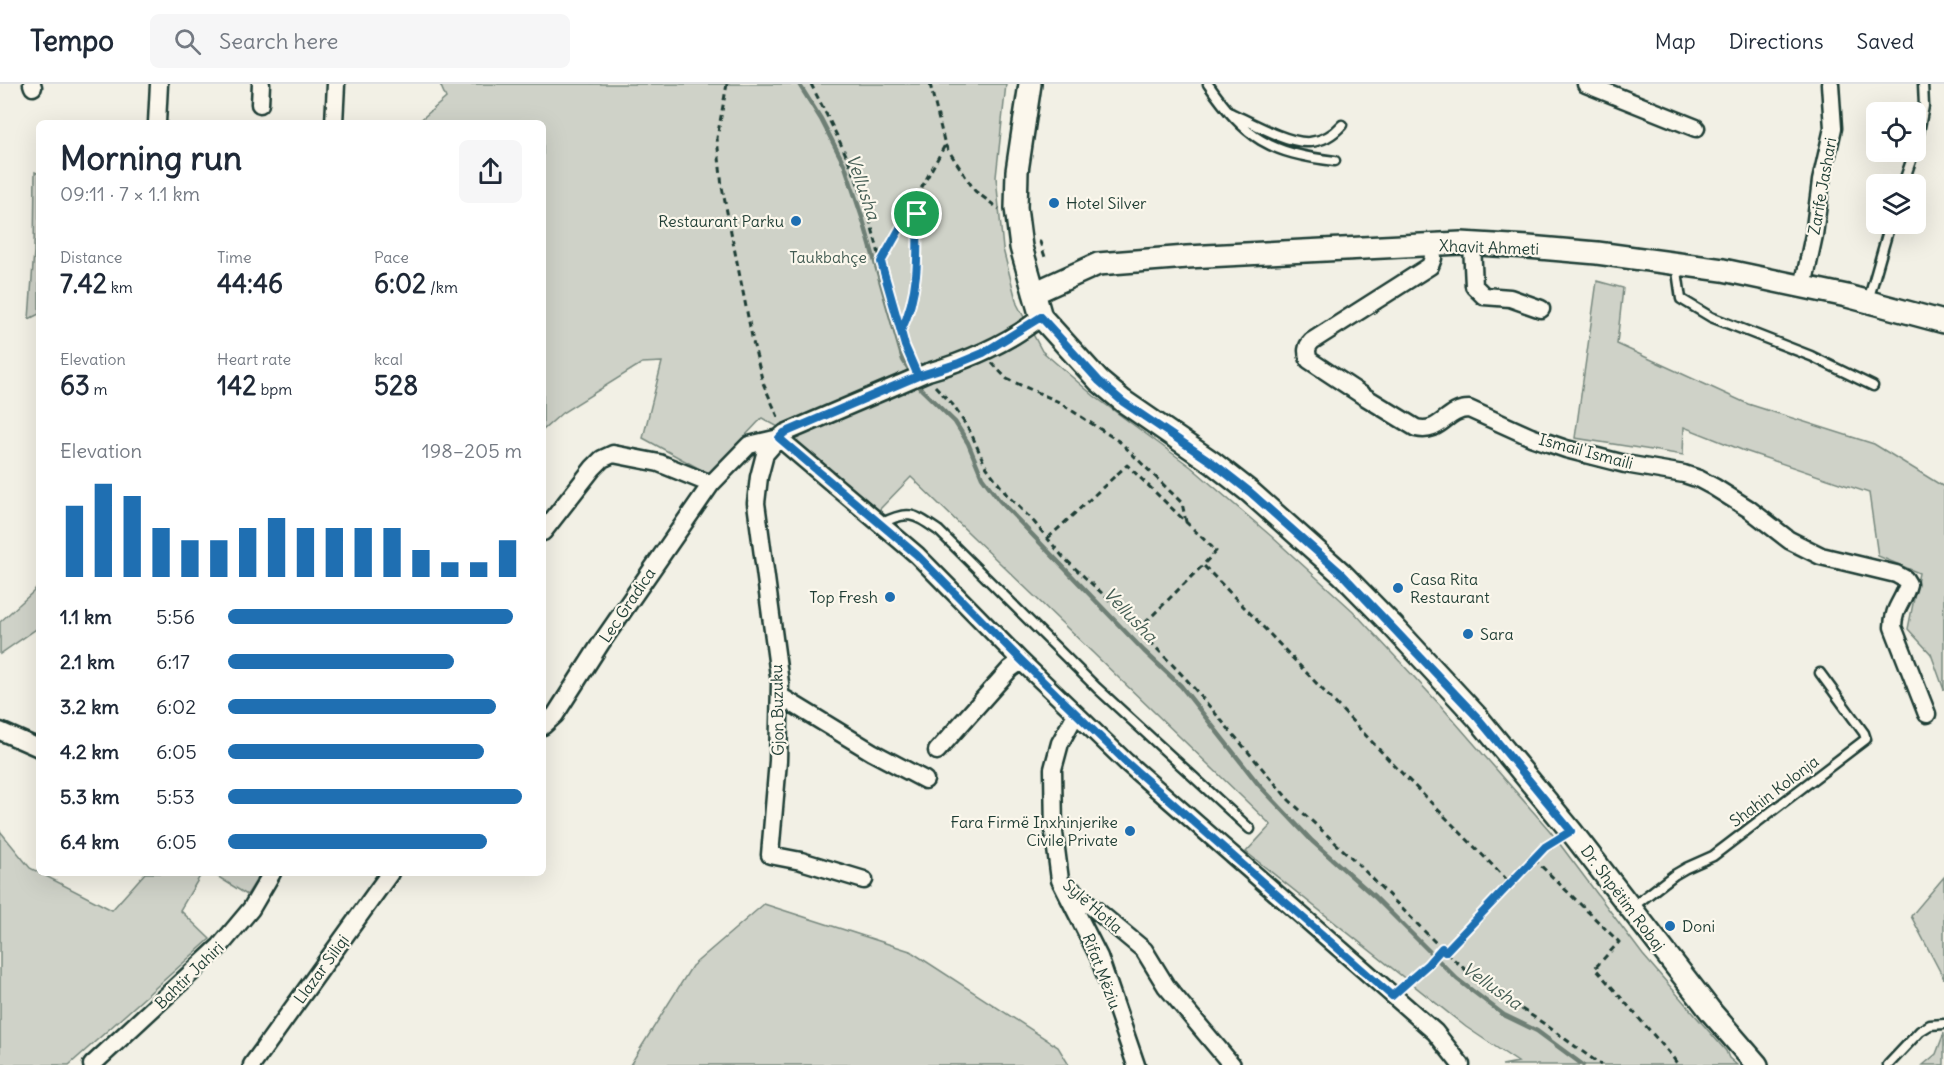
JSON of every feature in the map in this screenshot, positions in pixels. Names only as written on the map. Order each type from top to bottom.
[{"type":"street","points":[[158,120],[159,84]]},
{"type":"street","points":[[260,104],[261,84]]},
{"type":"street","points":[[334,120],[336,84]]},
{"type":"street","points":[[1030,84],[1017,171],[1016,208],[1021,247],[1041,317]]},
{"type":"street","points":[[1586,84],[1696,128]]},
{"type":"street","name":"Zarife Jashari","points":[[1803,287],[1814,235],[1821,181],[1833,128],[1830,84]]},
{"type":"street","points":[[1472,244],[1474,286],[1484,296],[1510,298],[1541,309]]},
{"type":"street","name":"Xhavit Ahmeti","points":[[1034,294],[1098,264],[1187,257],[1472,244],[1528,246],[1723,270],[1868,302],[1944,322]]},
{"type":"street","name":"Ismail Ismaili","points":[[1432,245],[1433,258],[1430,266],[1312,341],[1307,346],[1306,353],[1309,360],[1416,428],[1426,430],[1435,427],[1460,409],[1469,409],[1566,449],[1625,464],[1684,474],[1714,487],[1749,509],[1789,540],[1821,556],[1896,574],[1905,579],[1908,584],[1907,590],[1893,615],[1893,627],[1926,714]]},
{"type":"street","name":"Lec Gradica","points":[[546,723],[555,715],[601,643],[711,484],[749,445],[782,435],[870,395],[983,353],[1041,317]]},
{"type":"street","name":"Dr. Shpëtim Robaj","points":[[1041,317],[1099,381],[1123,402],[1213,463],[1250,492],[1342,574],[1477,717],[1571,831],[1712,1013],[1756,1065]]},
{"type":"street","points":[[782,435],[917,555],[1126,762],[1435,1032],[1461,1065]]},
{"type":"street","name":"Gjon Buzuku","points":[[782,435],[765,454],[756,503],[779,672],[780,696],[778,761],[770,855],[801,861],[864,880]]},
{"type":"street","points":[[546,528],[593,468],[602,459],[613,454],[659,463],[711,484]]},
{"type":"street","points":[[937,751],[1010,669],[1021,660]]},
{"type":"street","points":[[780,696],[872,752],[925,780]]},
{"type":"street","name":"Sylë Hotla","points":[[1076,714],[1060,743],[1053,769],[1054,833],[1060,880],[1144,950],[1166,986],[1232,1065]]},
{"type":"street","points":[[0,731],[36,747]]},
{"type":"street","name":"Bahtir Jahiri","points":[[92,1065],[220,946],[251,909],[270,876]]},
{"type":"street","name":"Llazar Siliqi","points":[[252,1065],[388,876]]},
{"type":"street","name":"Rifat Mëziu","points":[[1060,880],[1099,957],[1136,1065]]},
{"type":"lane","points":[[1208,84],[1241,127],[1260,141],[1303,157],[1335,161]]},
{"type":"lane","points":[[1923,84],[1924,102]]},
{"type":"lane","points":[[1231,112],[1291,139],[1309,143],[1333,134],[1342,125]]},
{"type":"lane","points":[[1868,302],[1887,234]]},
{"type":"lane","points":[[1676,263],[1681,300],[1711,317],[1811,356],[1873,386]]},
{"type":"lane","points":[[880,524],[907,513],[918,516],[939,531],[1097,688],[1250,829]]},
{"type":"lane","name":"Shahin Kolonja","points":[[1630,908],[1680,872],[1713,856],[1866,739],[1820,673]]},
{"type":"lane","points":[[1888,1065],[1920,1032],[1930,1025],[1944,1024]]},
{"type":"path","points":[[727,84],[717,138],[722,188],[764,383],[782,435]]},
{"type":"path","points":[[811,84],[852,168],[868,212],[905,346],[923,374],[923,385],[933,384],[953,405],[971,433],[985,465],[1007,495],[1034,522],[1062,557],[1104,595],[1187,680],[1289,800],[1354,860],[1443,950],[1477,980],[1543,1023],[1601,1065]]},
{"type":"path","points":[[930,84],[945,145],[975,191],[997,209],[1016,208]]},
{"type":"path","points":[[881,262],[945,145]]},
{"type":"path","points":[[901,331],[908,317],[916,286],[918,255],[916,200]]},
{"type":"path","points":[[983,353],[1007,379],[1057,401],[1120,442],[1182,503],[1187,523]]},
{"type":"path","points":[[1048,538],[1127,465],[1216,551],[1138,630]]},
{"type":"path","points":[[1203,566],[1510,883]]},
{"type":"path","points":[[1392,996],[1443,950],[1545,847],[1571,831]]},
{"type":"path","points":[[1534,859],[1619,942],[1595,968],[1678,1065]]},
{"type":"green space","name":"Taukbahçe","points":[[440,84],[1006,84],[996,177],[1003,249],[1017,304],[1042,351],[1094,396],[1191,467],[1353,611],[1441,706],[1550,831],[1643,955],[1737,1065],[1502,1065],[1518,1062],[1466,1027],[1246,852],[1271,825],[911,477],[879,510],[782,429],[762,418],[709,474],[643,438],[662,362],[642,363],[562,413],[546,427],[546,120],[420,120],[446,98]]},
{"type":"green space","points":[[35,172],[36,316],[29,319],[34,251]]},
{"type":"green space","points":[[1597,281],[1623,288],[1617,344],[1748,404],[1874,444],[1944,487],[1944,690],[1931,654],[1908,629],[1919,573],[1878,556],[1869,493],[1742,450],[1684,427],[1683,455],[1575,438]]},
{"type":"green space","points":[[36,588],[36,629],[0,654],[0,622]]},
{"type":"green space","points":[[0,831],[30,868],[36,871],[36,876],[46,876],[112,910],[142,876],[200,876],[180,910],[210,939],[69,1065],[0,1065]]},
{"type":"green space","points":[[217,876],[259,876],[247,895]]},
{"type":"green space","points":[[1944,877],[1944,979],[1911,916]]},
{"type":"green space","points":[[764,904],[910,951],[1058,1047],[1069,1065],[630,1065],[692,966]]},
{"type":"green space","points":[[1944,1033],[1944,1065],[1923,1065],[1936,1054]]},
{"type":"waterway","name":"Vellusha","points":[[799,84],[821,119],[845,166],[903,360],[912,374]]},
{"type":"waterway","name":"Vellusha","points":[[916,381],[922,390],[955,422],[968,443],[982,477],[999,500],[1144,651],[1181,686],[1259,785],[1312,841],[1375,897],[1457,979],[1504,1015],[1537,1031],[1583,1065]]},
{"type":"place","name":"Hotel Silver","points":[[1054,203]]},
{"type":"place","name":"Restaurant Parku","points":[[796,221]]},
{"type":"place","name":"Casa Rita Restaurant","points":[[1398,588]]},
{"type":"place","name":"Top Fresh","points":[[890,597]]},
{"type":"place","name":"Sara","points":[[1468,634]]},
{"type":"place","name":"Fara Firmë Inxhinjerike Civile Private","points":[[1130,831]]},
{"type":"place","name":"Doni","points":[[1670,926]]},
{"type":"route","points":[[917,214],[916,200],[881,262],[905,346],[918,376],[983,353],[1041,317],[1081,363],[1123,402],[1213,463],[1250,492],[1342,574],[1477,717],[1571,831],[1545,847],[1445,952],[1442,948],[1428,964],[1392,996],[1126,762],[917,555],[779,438],[784,433],[918,376],[905,346],[901,331],[908,317],[916,286],[917,214]]}]
